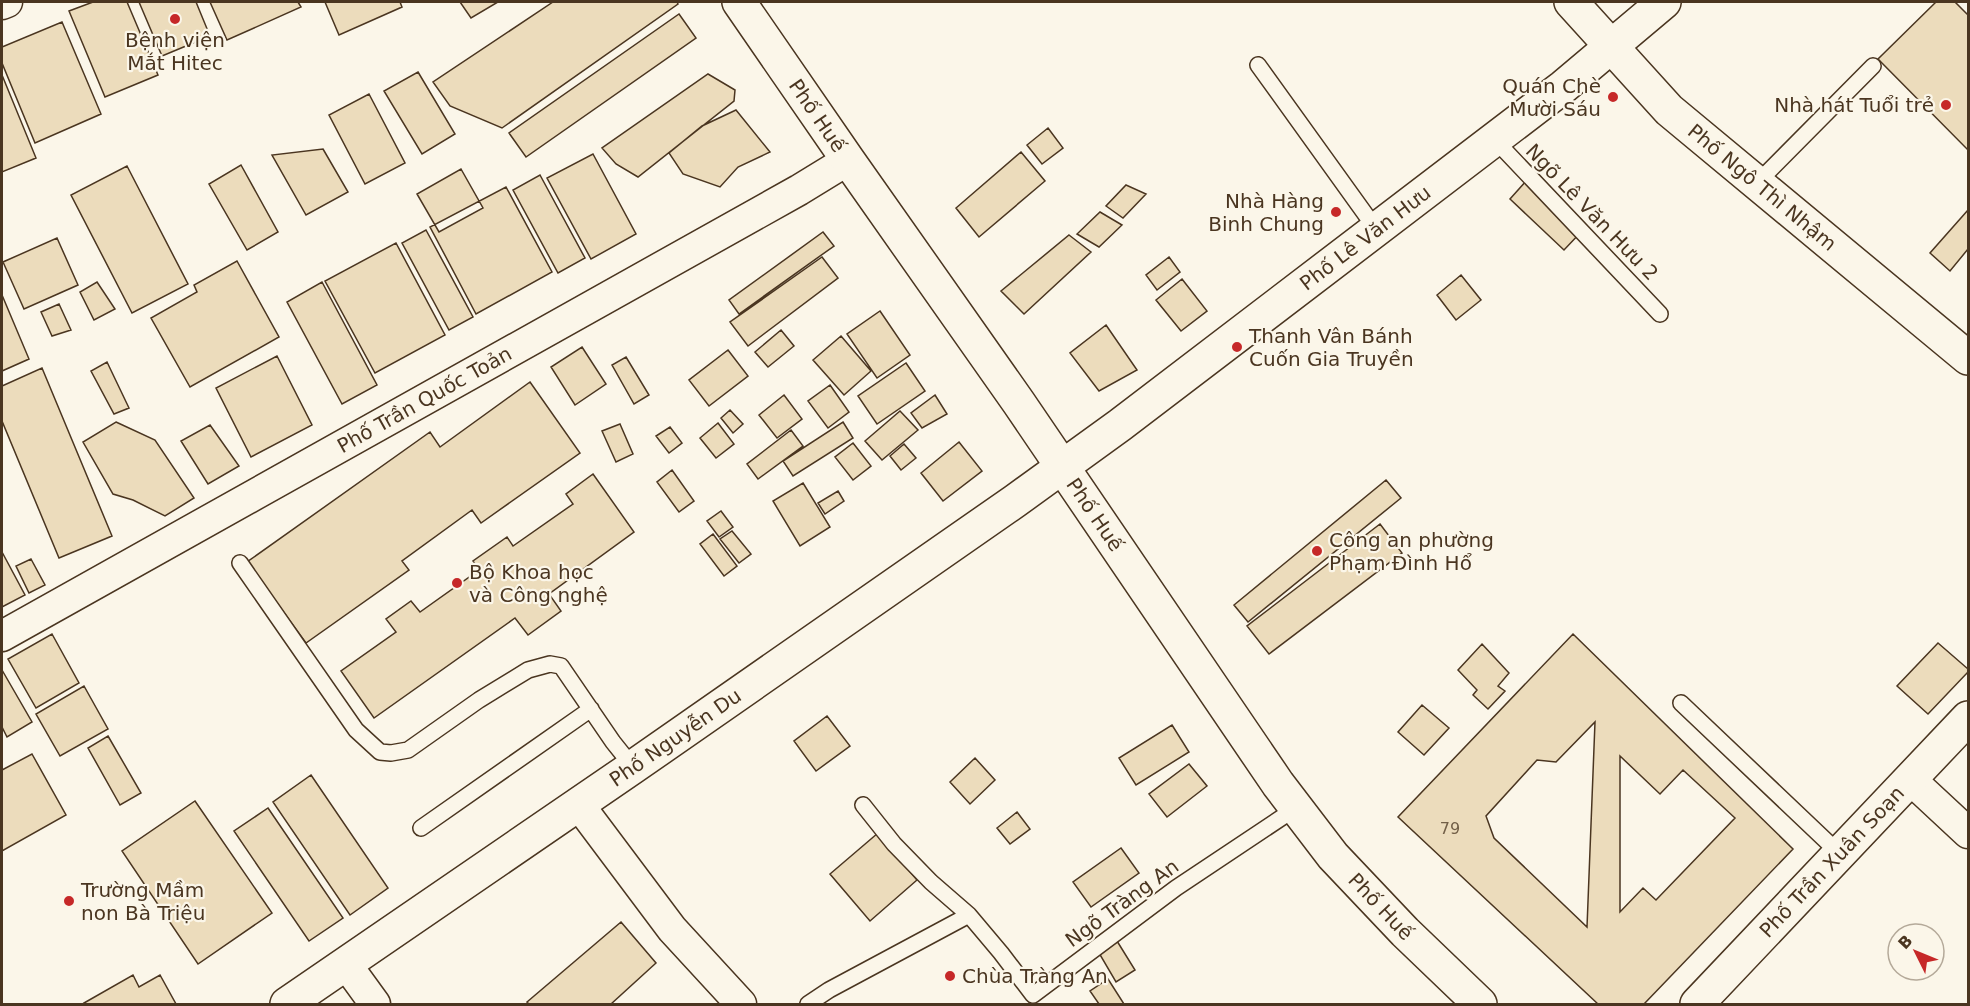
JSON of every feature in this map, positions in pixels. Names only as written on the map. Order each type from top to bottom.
[{"type":"street","points":[[2,4],[7,2]]},
{"type":"street","name":"Phố Huế","points":[[739,2],[1062,466],[1278,784],[1333,856],[1405,932],[1480,1005]]},
{"type":"street","name":"Phố Ngô Thì Nhậm","points":[[1571,2],[1669,110],[1968,358]]},
{"type":"street","name":"Phố Lê Văn Hưu","points":[[1062,466],[1120,425],[1563,87],[1664,2]]},
{"type":"street","name":"Phố Trần Quốc Toản","points":[[2,636],[789,196],[848,160]]},
{"type":"street","name":"Phố Nguyễn Du","points":[[287,1005],[579,805],[1062,466]]},
{"type":"street","name":"Phố Trần Xuân Soạn","points":[[1697,1005],[1968,718]]},
{"type":"street","points":[[1910,779],[1968,833]]},
{"type":"street","points":[[579,805],[672,929],[741,1005]]},
{"type":"street","points":[[346,964],[375,1005]]},
{"type":"lane","points":[[1258,65],[1376,229]]},
{"type":"lane","points":[[1757,183],[1873,66]]},
{"type":"lane","name":"Ngõ Lê Văn Hưu 2","points":[[1494,139],[1660,314]]},
{"type":"lane","points":[[240,563],[356,730],[380,752],[408,750],[478,700],[528,670],[550,664],[561,666],[633,767]]},
{"type":"lane","points":[[1681,703],[1840,854]]},
{"type":"lane","points":[[421,828],[591,709]]},
{"type":"lane","points":[[808,1005],[829,990],[969,915],[931,882],[894,844],[863,805]]},
{"type":"lane","name":"Ngõ Tràng An","points":[[969,915],[1033,995],[1176,888],[1296,808]]},
{"type":"building","points":[[93,2],[127,2],[158,75],[105,97],[69,11]]},
{"type":"building","name":"Bệnh viện Mắt Hitec","points":[[139,2],[196,2],[210,36],[162,56]]},
{"type":"building","points":[[210,2],[298,2],[301,7],[227,40]]},
{"type":"building","points":[[325,2],[400,2],[402,7],[339,35]]},
{"type":"building","points":[[460,2],[498,2],[471,18]]},
{"type":"building","points":[[553,2],[677,2],[678,4],[502,128],[450,106],[433,82]]},
{"type":"building","name":"Nhà hát Tuổi trẻ","points":[[1936,2],[1955,2],[1968,15],[1968,150],[1878,59]]},
{"type":"building","points":[[679,14],[696,38],[526,157],[509,133]]},
{"type":"building","points":[[62,22],[101,114],[35,143],[2,63],[2,47]]},
{"type":"building","points":[[418,72],[455,134],[422,154],[384,91]]},
{"type":"building","points":[[708,74],[735,90],[734,101],[638,177],[616,164],[602,148]]},
{"type":"building","points":[[2,75],[36,158],[2,172]]},
{"type":"building","points":[[369,94],[405,163],[365,184],[329,115]]},
{"type":"building","points":[[736,110],[770,152],[738,167],[720,187],[683,174],[669,153],[702,126]]},
{"type":"building","points":[[1048,128],[1063,148],[1042,164],[1027,145]]},
{"type":"building","points":[[323,149],[348,192],[306,215],[272,155]]},
{"type":"building","points":[[1021,152],[1045,181],[979,237],[956,208]]},
{"type":"building","points":[[593,154],[636,234],[591,259],[547,178]]},
{"type":"building","points":[[241,165],[278,232],[247,250],[209,184]]},
{"type":"building","points":[[127,166],[188,284],[132,313],[71,195]]},
{"type":"building","points":[[461,169],[483,208],[439,232],[417,194]]},
{"type":"building","points":[[540,175],[585,258],[558,273],[513,190]]},
{"type":"building","points":[[1526,181],[1581,232],[1564,250],[1510,199]]},
{"type":"building","points":[[1126,185],[1146,194],[1123,218],[1106,206]]},
{"type":"building","points":[[506,187],[552,272],[476,314],[430,227]]},
{"type":"building","points":[[1968,210],[1968,249],[1950,271],[1930,253]]},
{"type":"building","points":[[1100,212],[1122,225],[1099,247],[1077,234]]},
{"type":"building","points":[[426,230],[473,317],[449,330],[402,243]]},
{"type":"building","points":[[823,232],[834,246],[739,314],[729,300]]},
{"type":"building","points":[[1069,235],[1091,252],[1024,314],[1001,291]]},
{"type":"building","points":[[57,238],[78,285],[24,309],[3,262]]},
{"type":"building","points":[[396,243],[445,335],[375,373],[325,281]]},
{"type":"building","points":[[822,257],[838,278],[748,346],[730,322]]},
{"type":"building","points":[[1169,257],[1180,272],[1157,290],[1146,275]]},
{"type":"building","points":[[237,261],[279,337],[190,387],[151,318],[197,292],[194,285]]},
{"type":"building","points":[[1461,275],[1481,300],[1456,320],[1437,295]]},
{"type":"building","points":[[1182,279],[1207,311],[1181,331],[1156,300]]},
{"type":"building","points":[[97,282],[115,309],[94,320],[80,292]]},
{"type":"building","points":[[322,282],[377,385],[342,404],[287,302]]},
{"type":"building","points":[[2,295],[29,359],[2,371]]},
{"type":"building","points":[[59,304],[71,330],[52,336],[41,312]]},
{"type":"building","points":[[880,311],[910,355],[877,378],[847,334]]},
{"type":"building","points":[[1106,325],[1137,370],[1099,391],[1070,353]]},
{"type":"building","points":[[781,330],[794,346],[768,367],[755,352]]},
{"type":"building","points":[[841,336],[871,371],[844,395],[813,360]]},
{"type":"building","points":[[582,347],[606,384],[575,405],[551,367]]},
{"type":"building","points":[[728,350],[748,376],[709,406],[689,380]]},
{"type":"building","points":[[277,356],[312,425],[251,457],[216,388]]},
{"type":"building","points":[[626,357],[649,395],[634,404],[612,365]]},
{"type":"building","points":[[107,362],[129,408],[114,414],[91,371]]},
{"type":"building","points":[[906,363],[925,391],[877,424],[858,396]]},
{"type":"building","points":[[42,368],[112,536],[59,558],[2,421],[2,386]]},
{"type":"building","points":[[530,382],[580,453],[481,523],[472,510],[402,561],[409,570],[306,643],[247,562],[430,432],[440,447]]},
{"type":"building","points":[[830,385],[849,412],[828,428],[808,401]]},
{"type":"building","points":[[784,395],[802,419],[777,438],[759,415]]},
{"type":"building","points":[[935,395],[947,414],[922,428],[911,413]]},
{"type":"building","points":[[730,410],[743,424],[733,433],[721,418]]},
{"type":"building","points":[[900,411],[918,430],[882,460],[865,441]]},
{"type":"building","points":[[116,422],[155,440],[194,498],[165,516],[133,500],[113,494],[83,442]]},
{"type":"building","points":[[843,422],[853,438],[793,476],[783,461]]},
{"type":"building","points":[[718,423],[734,444],[716,458],[700,438]]},
{"type":"building","points":[[620,424],[633,454],[616,462],[602,431]]},
{"type":"building","points":[[210,425],[239,466],[208,484],[181,441]]},
{"type":"building","points":[[670,427],[682,443],[669,453],[656,436]]},
{"type":"building","points":[[791,430],[803,446],[758,479],[747,464]]},
{"type":"building","points":[[959,442],[982,471],[943,501],[921,473]]},
{"type":"building","points":[[853,443],[871,466],[853,480],[835,457]]},
{"type":"building","points":[[904,444],[916,458],[901,470],[890,456]]},
{"type":"building","points":[[672,470],[694,501],[679,512],[657,482]]},
{"type":"building","points":[[593,474],[634,532],[549,594],[561,611],[528,635],[515,618],[374,718],[341,671],[396,632],[386,619],[411,601],[420,612],[479,570],[473,561],[507,537],[513,546],[573,504],[566,494]]},
{"type":"building","name":"Công an phường Phạm Đình Hổ","points":[[1386,480],[1401,498],[1248,622],[1234,605]]},
{"type":"building","points":[[803,483],[830,527],[800,546],[773,501]]},
{"type":"building","points":[[838,491],[844,501],[825,514],[818,503]]},
{"type":"building","points":[[721,511],[733,527],[719,537],[707,521]]},
{"type":"building","points":[[1380,524],[1402,553],[1269,654],[1247,626]]},
{"type":"building","points":[[732,531],[751,554],[739,563],[720,539]]},
{"type":"building","points":[[713,534],[737,566],[724,576],[700,544]]},
{"type":"building","points":[[2,552],[25,595],[2,607]]},
{"type":"building","points":[[31,559],[45,585],[29,593],[16,566]]},
{"type":"building","points":[[52,634],[79,683],[36,708],[8,659]]},
{"type":"building","points":[[1573,634],[1793,849],[1644,1004],[1598,1004],[1398,817]],"holes":[[[1595,722],[1587,927],[1494,838],[1486,816],[1537,760],[1556,762]],[[1620,756],[1660,794],[1683,770],[1735,818],[1656,900],[1643,888],[1620,912]]]},
{"type":"building","points":[[1938,643],[1968,669],[1968,672],[1928,714],[1897,686]]},
{"type":"building","points":[[1482,644],[1509,673],[1498,686],[1505,691],[1488,709],[1473,695],[1477,690],[1458,670]]},
{"type":"building","points":[[2,670],[32,722],[7,737],[2,727]]},
{"type":"building","points":[[84,686],[108,729],[60,756],[36,714]]},
{"type":"building","points":[[1422,705],[1449,728],[1424,755],[1398,732]]},
{"type":"building","points":[[827,716],[850,746],[816,771],[794,741]]},
{"type":"building","points":[[1172,725],[1189,752],[1136,785],[1119,758]]},
{"type":"building","points":[[108,736],[141,793],[120,805],[88,748]]},
{"type":"building","points":[[32,754],[66,815],[2,851],[2,770]]},
{"type":"building","points":[[975,758],[995,780],[970,804],[950,782]]},
{"type":"building","points":[[1189,764],[1207,786],[1167,817],[1149,794]]},
{"type":"building","points":[[311,775],[388,888],[350,915],[273,802]]},
{"type":"building","points":[[195,801],[272,913],[198,964],[122,851]]},
{"type":"building","points":[[268,808],[343,918],[309,941],[234,831]]},
{"type":"building","points":[[1017,812],[1030,829],[1010,844],[997,828]]},
{"type":"building","points":[[878,833],[917,880],[870,921],[830,874]]},
{"type":"building","points":[[1121,848],[1139,873],[1091,907],[1073,882]]},
{"type":"building","points":[[621,922],[656,963],[611,1004],[529,1004],[527,1002]]},
{"type":"building","points":[[1117,941],[1135,970],[1116,982],[1099,953]]},
{"type":"building","points":[[133,975],[139,987],[160,975],[176,1004],[84,1003]]},
{"type":"building","points":[[1108,979],[1124,1004],[1099,1004],[1090,991]]},
{"type":"place","name":"Bệnh viện Mắt Hitec","points":[[175,19]]},
{"type":"place","name":"Quán Chè Mười Sáu","points":[[1613,97]]},
{"type":"place","name":"Nhà hát Tuổi trẻ","points":[[1946,105]]},
{"type":"place","name":"Nhà Hàng Binh Chung","points":[[1336,212]]},
{"type":"place","name":"Thanh Vân Bánh Cuốn Gia Truyền","points":[[1237,347]]},
{"type":"place","name":"Công an phường Phạm Đình Hổ","points":[[1317,551]]},
{"type":"place","name":"Bộ Khoa học và Công nghệ","points":[[457,583]]},
{"type":"place","name":"Trường Mầm non Bà Triệu","points":[[69,901]]},
{"type":"place","name":"Chùa Tràng An","points":[[950,976]]}]
